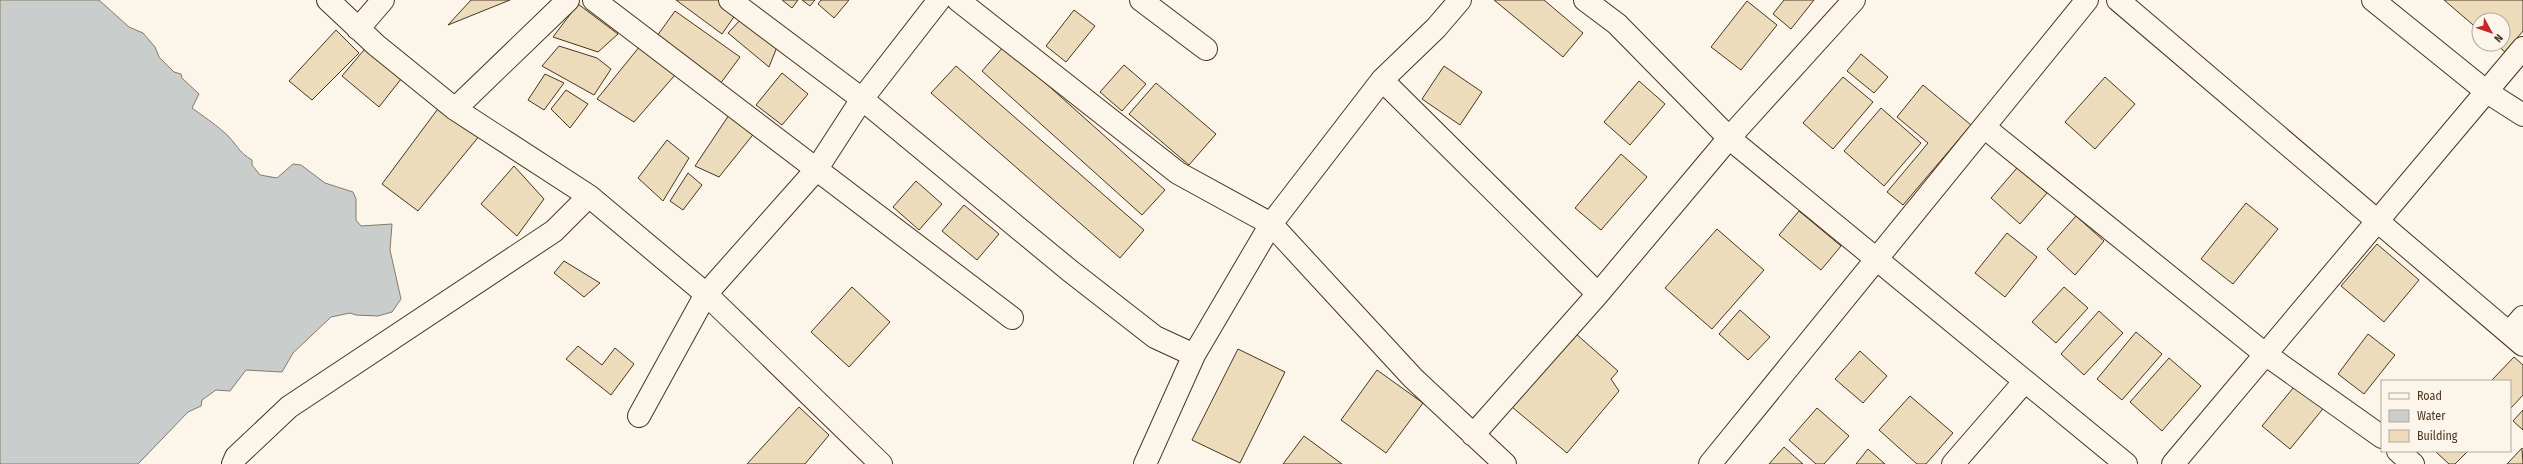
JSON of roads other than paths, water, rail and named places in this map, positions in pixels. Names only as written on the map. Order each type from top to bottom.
[{"type":"street","points":[[328,0],[358,28],[455,109],[588,196],[706,294],[881,464]]},
{"type":"street","points":[[358,28],[383,0]]},
{"type":"street","points":[[455,109],[568,0]]},
{"type":"street","points":[[594,0],[1012,318]]},
{"type":"street","points":[[730,0],[862,99],[1069,270],[1155,337],[1194,355]]},
{"type":"street","points":[[639,416],[706,294],[816,170],[862,99],[939,0]]},
{"type":"street","points":[[958,0],[1178,173],[1271,224],[1413,378],[1505,464]]},
{"type":"street","points":[[1141,0],[1206,49]]},
{"type":"street","points":[[1145,464],[1194,355],[1271,224],[1382,80],[1436,28],[1460,0]]},
{"type":"street","points":[[1585,0],[1617,24],[1729,138],[2126,464]]},
{"type":"street","points":[[1473,435],[1598,294],[1729,138],[1854,0]]},
{"type":"street","points":[[1710,464],[2087,0]]},
{"type":"street","points":[[2118,0],[2516,339],[2523,317]]},
{"type":"street","points":[[2373,0],[2487,92],[2523,115]]},
{"type":"street","points":[[2173,464],[2523,48]]},
{"type":"street","points":[[1382,80],[1598,294]]},
{"type":"street","points":[[1984,127],[2265,354],[2381,436]]},
{"type":"street","points":[[233,464],[236,457],[289,407],[554,231],[588,196]]},
{"type":"street","points":[[1953,464],[2025,381]]},
{"type":"street","points":[[2399,452],[2413,464]]},
{"type":"water","points":[[0,0],[99,0],[129,27],[143,33],[155,47],[159,57],[174,72],[181,74],[182,78],[199,94],[192,108],[225,133],[240,151],[252,160],[252,165],[260,175],[277,178],[293,164],[301,165],[325,183],[353,192],[356,199],[356,220],[361,226],[392,224],[390,250],[401,299],[392,312],[378,316],[356,315],[350,313],[331,317],[293,353],[282,372],[246,370],[230,391],[216,390],[202,400],[201,406],[188,412],[138,464],[0,464]]}]
